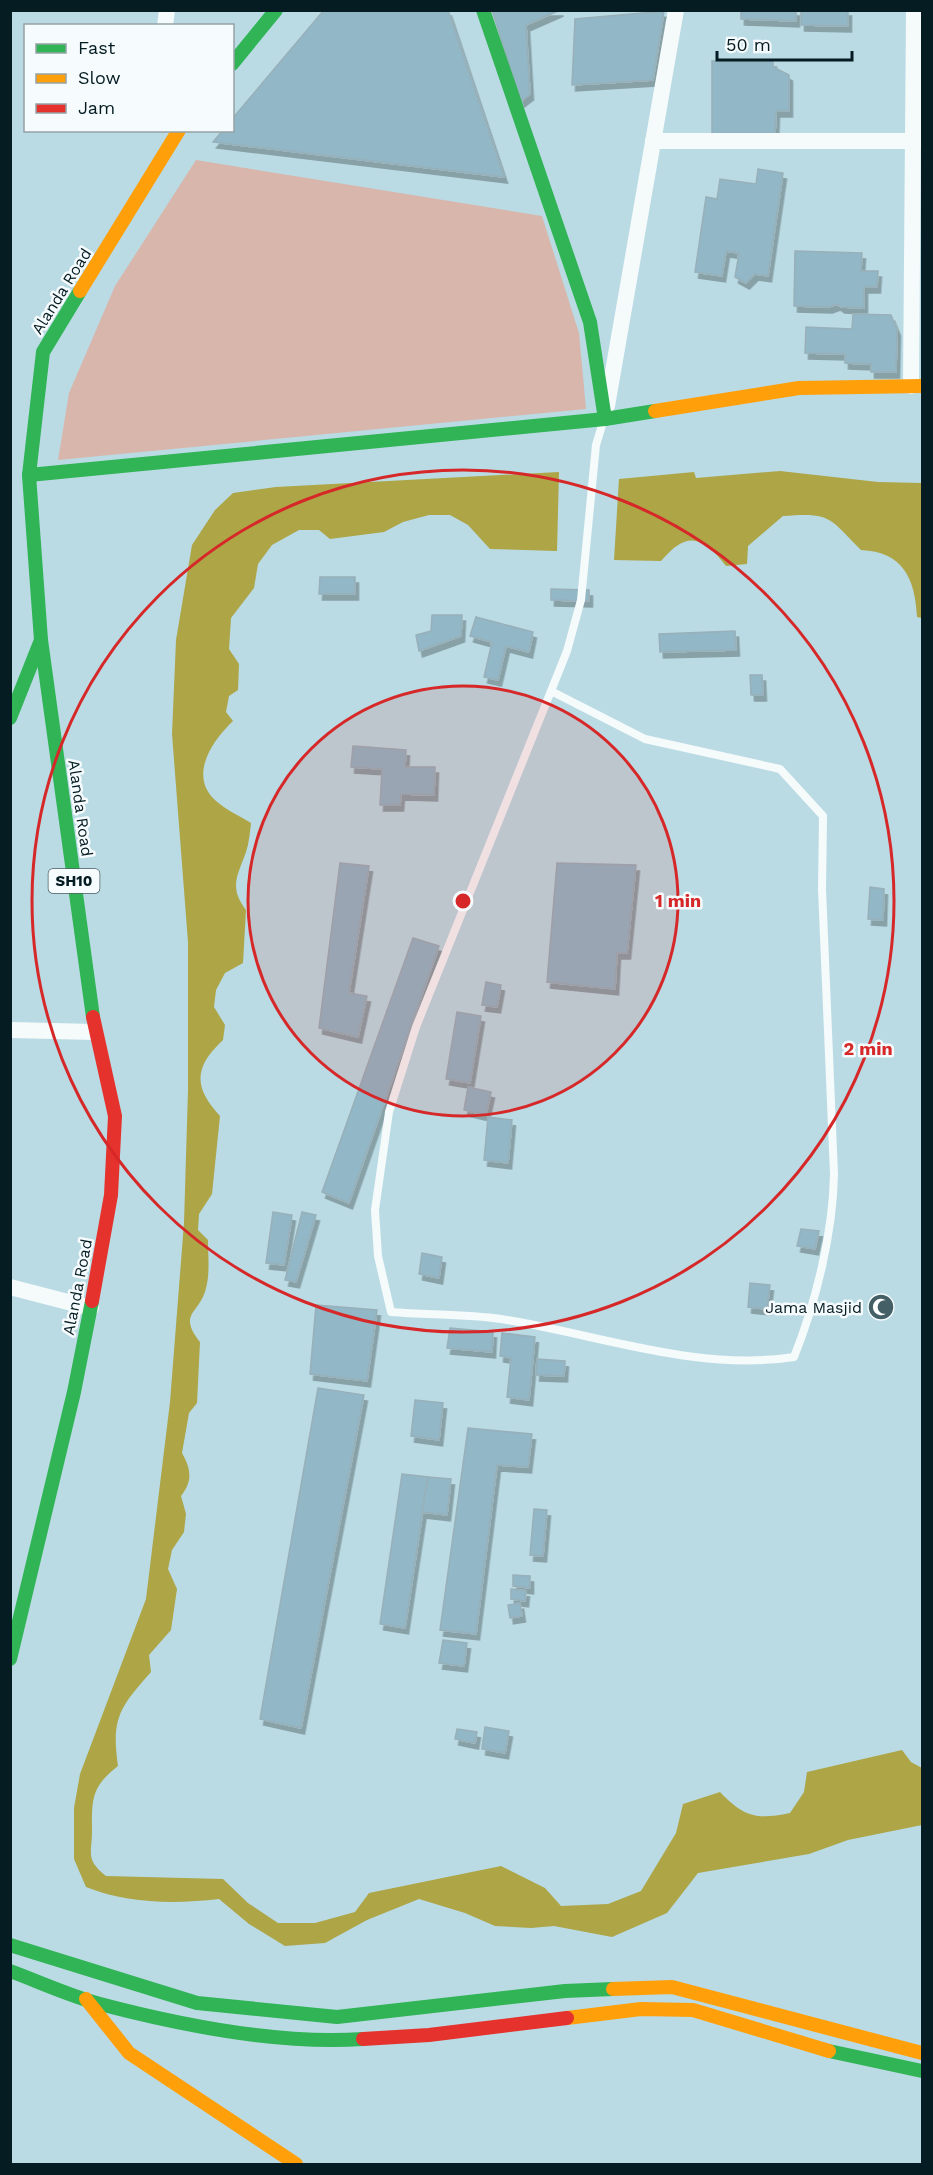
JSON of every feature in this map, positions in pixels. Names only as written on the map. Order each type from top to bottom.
[{"type":"main road","points":[[234,62],[276,10]]},
{"type":"main road","points":[[483,10],[590,322],[604,419]]},
{"type":"main road","name":"Alanda Road","points":[[10,1659],[74,1392],[91,1308],[111,1195],[115,1116],[95,1032],[41,640],[30,474],[43,352],[178,132]]},
{"type":"main road","points":[[30,474],[214,459],[604,419],[800,388],[917,386]]},
{"type":"main road","points":[[10,718],[41,640]]},
{"type":"main road","points":[[10,1944],[197,2003],[337,2017],[565,1990],[672,1987],[922,2053]]},
{"type":"main road","points":[[10,1971],[86,1999],[220,2029],[308,2040],[337,2041],[429,2035],[641,2009],[693,2010],[809,2048],[922,2071]]},
{"type":"main road","points":[[86,1999],[129,2053],[296,2164]]},
{"type":"street","points":[[604,419],[676,10]]},
{"type":"street","points":[[914,10],[918,141],[917,386]]},
{"type":"street","points":[[653,141],[918,141]]},
{"type":"street","points":[[10,1030],[95,1032]]},
{"type":"street","points":[[10,1287],[91,1308]]},
{"type":"lane","points":[[551,691],[645,739],[780,769],[823,816],[822,889],[834,1174],[833,1212],[804,1332],[794,1357],[769,1361],[708,1357],[631,1347],[500,1319],[391,1312],[378,1256],[375,1210],[389,1112],[416,1027],[567,651],[581,600],[596,446],[604,419]]},
{"type":"shaded area","points":[[196,160],[542,216],[579,333],[586,409],[58,460],[69,393],[115,286]]},
{"type":"shaded area","points":[[780,471],[878,482],[922,483],[922,618],[917,617],[916,603],[909,579],[897,562],[875,552],[861,550],[835,524],[811,515],[783,516],[748,546],[747,564],[726,566],[710,548],[695,541],[679,544],[661,561],[614,560],[619,479],[694,472],[696,478]]},
{"type":"shaded area","points":[[559,472],[557,551],[490,549],[468,525],[450,515],[429,515],[403,522],[384,532],[330,539],[319,530],[299,530],[272,545],[258,564],[254,588],[231,618],[229,649],[239,664],[238,690],[229,696],[226,712],[233,721],[212,746],[207,756],[203,777],[206,787],[216,801],[251,823],[247,849],[236,882],[238,895],[246,910],[243,963],[225,973],[216,990],[214,1007],[225,1025],[223,1040],[206,1059],[200,1077],[205,1096],[220,1116],[212,1194],[199,1214],[198,1230],[208,1240],[208,1271],[203,1297],[190,1319],[193,1332],[200,1342],[197,1403],[189,1413],[182,1453],[189,1475],[185,1491],[181,1496],[186,1514],[184,1532],[172,1550],[168,1569],[177,1589],[171,1630],[149,1655],[151,1672],[125,1704],[120,1714],[116,1736],[118,1766],[98,1787],[95,1794],[92,1810],[92,1860],[106,1876],[223,1879],[248,1903],[278,1923],[315,1923],[355,1912],[369,1893],[501,1866],[545,1888],[561,1906],[608,1904],[641,1891],[676,1833],[683,1804],[720,1792],[736,1807],[751,1814],[768,1816],[790,1813],[804,1792],[807,1772],[902,1750],[911,1762],[922,1768],[922,1825],[848,1840],[809,1854],[698,1873],[667,1913],[612,1937],[554,1926],[531,1928],[495,1926],[465,1913],[419,1899],[367,1920],[325,1943],[285,1946],[249,1924],[219,1899],[186,1902],[135,1900],[86,1887],[74,1859],[74,1808],[80,1774],[146,1599],[170,1402],[184,1223],[188,1090],[188,942],[172,734],[176,640],[192,545],[215,510],[233,493],[276,487]]},
{"type":"building","points":[[324,10],[448,10],[504,177],[213,142],[221,132],[234,132],[234,117]]},
{"type":"building","points":[[492,10],[560,10],[526,25],[530,94],[521,101]]},
{"type":"building","points":[[741,10],[796,10],[796,21],[741,19]]},
{"type":"building","points":[[801,10],[848,10],[848,26],[801,25]]},
{"type":"building","points":[[664,11],[653,80],[572,85],[575,19]]},
{"type":"building","points":[[712,61],[773,61],[773,67],[789,75],[789,111],[776,111],[775,136],[712,136]]},
{"type":"building","points":[[758,169],[783,173],[768,276],[755,274],[746,283],[735,277],[739,253],[726,251],[722,276],[695,272],[706,197],[717,199],[720,179],[756,184]]},
{"type":"building","points":[[795,251],[862,253],[861,271],[878,271],[877,287],[864,287],[864,308],[841,307],[837,304],[829,307],[794,306]]},
{"type":"building","points":[[853,314],[891,315],[897,330],[896,372],[871,372],[871,364],[845,363],[845,354],[805,353],[806,327],[852,329]]},
{"type":"building","points":[[320,577],[355,577],[355,594],[319,594]]},
{"type":"building","points":[[551,589],[589,590],[589,601],[551,600]]},
{"type":"building","points":[[432,615],[462,615],[461,636],[419,651],[416,635],[431,631]]},
{"type":"building","points":[[476,617],[533,632],[529,652],[506,646],[498,680],[484,677],[492,642],[470,636]]},
{"type":"building","points":[[735,631],[736,650],[660,652],[659,634]]},
{"type":"building","points":[[750,675],[762,675],[763,695],[751,695]]},
{"type":"building","points":[[353,746],[406,750],[405,767],[435,767],[434,795],[401,794],[400,805],[380,805],[382,769],[351,767]]},
{"type":"building","points":[[340,863],[369,866],[349,993],[367,996],[358,1037],[319,1028]]},
{"type":"building","points":[[557,863],[636,865],[627,953],[617,953],[615,989],[547,982]]},
{"type":"building","points":[[870,887],[884,889],[883,920],[868,919]]},
{"type":"building","points":[[413,938],[439,946],[349,1203],[322,1192]]},
{"type":"building","points":[[486,982],[501,985],[497,1007],[482,1005]]},
{"type":"building","points":[[457,1012],[481,1016],[470,1083],[446,1079]]},
{"type":"building","points":[[468,1087],[491,1092],[486,1115],[464,1110]]},
{"type":"building","points":[[488,1117],[512,1120],[508,1163],[484,1160]]},
{"type":"building","points":[[273,1212],[292,1215],[284,1265],[266,1263]]},
{"type":"building","points":[[302,1212],[316,1215],[296,1282],[285,1280]]},
{"type":"building","points":[[801,1229],[819,1231],[815,1249],[797,1246]]},
{"type":"building","points":[[422,1253],[442,1257],[439,1278],[419,1274]]},
{"type":"building","points":[[750,1283],[770,1285],[767,1309],[748,1307]]},
{"type":"building","points":[[316,1305],[377,1310],[367,1381],[310,1374]]},
{"type":"building","points":[[450,1328],[493,1332],[492,1352],[447,1348]]},
{"type":"building","points":[[502,1333],[535,1337],[529,1400],[507,1397],[511,1358],[500,1356]]},
{"type":"building","points":[[537,1359],[565,1361],[564,1376],[536,1375]]},
{"type":"building","points":[[318,1388],[364,1395],[301,1728],[260,1719]]},
{"type":"building","points":[[415,1400],[443,1403],[439,1440],[411,1436]]},
{"type":"building","points":[[468,1428],[532,1434],[528,1467],[497,1465],[476,1634],[440,1630]]},
{"type":"building","points":[[402,1474],[428,1477],[405,1628],[380,1624]]},
{"type":"building","points":[[428,1477],[451,1479],[447,1515],[422,1512]]},
{"type":"building","points":[[534,1509],[547,1510],[543,1556],[530,1555]]},
{"type":"building","points":[[513,1575],[530,1576],[530,1588],[513,1586]]},
{"type":"building","points":[[511,1589],[526,1591],[525,1601],[511,1599]]},
{"type":"building","points":[[520,1603],[522,1616],[510,1618],[508,1605]]},
{"type":"building","points":[[443,1640],[467,1643],[464,1666],[439,1663]]},
{"type":"building","points":[[485,1727],[509,1731],[505,1753],[482,1749]]},
{"type":"building","points":[[457,1729],[477,1732],[475,1743],[455,1739]]},
{"type":"traffic: fast","points":[[234,62],[276,10]]},
{"type":"traffic: fast","points":[[483,10],[590,322],[605,419]]},
{"type":"traffic: fast","points":[[80,291],[43,352],[29,475],[41,640],[93,1017]]},
{"type":"traffic: fast","points":[[29,475],[605,419],[655,411]]},
{"type":"traffic: fast","points":[[10,718],[41,640]]},
{"type":"traffic: fast","points":[[10,1659],[74,1392],[92,1301]]},
{"type":"traffic: fast","points":[[10,1945],[197,2003],[337,2017],[565,1991],[613,1989]]},
{"type":"traffic: fast","points":[[10,1971],[89,2001],[197,2026],[299,2039],[363,2039]]},
{"type":"traffic: fast","points":[[829,2051],[922,2071]]},
{"type":"traffic: slow","points":[[80,291],[178,132]]},
{"type":"traffic: slow","points":[[655,411],[799,388],[922,386]]},
{"type":"traffic: slow","points":[[613,1989],[672,1987],[922,2053]]},
{"type":"traffic: slow","points":[[86,1999],[129,2053],[296,2164]]},
{"type":"traffic: slow","points":[[567,2018],[641,2009],[693,2010],[829,2051]]},
{"type":"traffic: jam","points":[[92,1301],[111,1195],[115,1116],[93,1017]]},
{"type":"traffic: jam","points":[[363,2039],[429,2035],[567,2018]]},
{"type":"place","name":"Jama Masjid","points":[[881,1307]]}]
